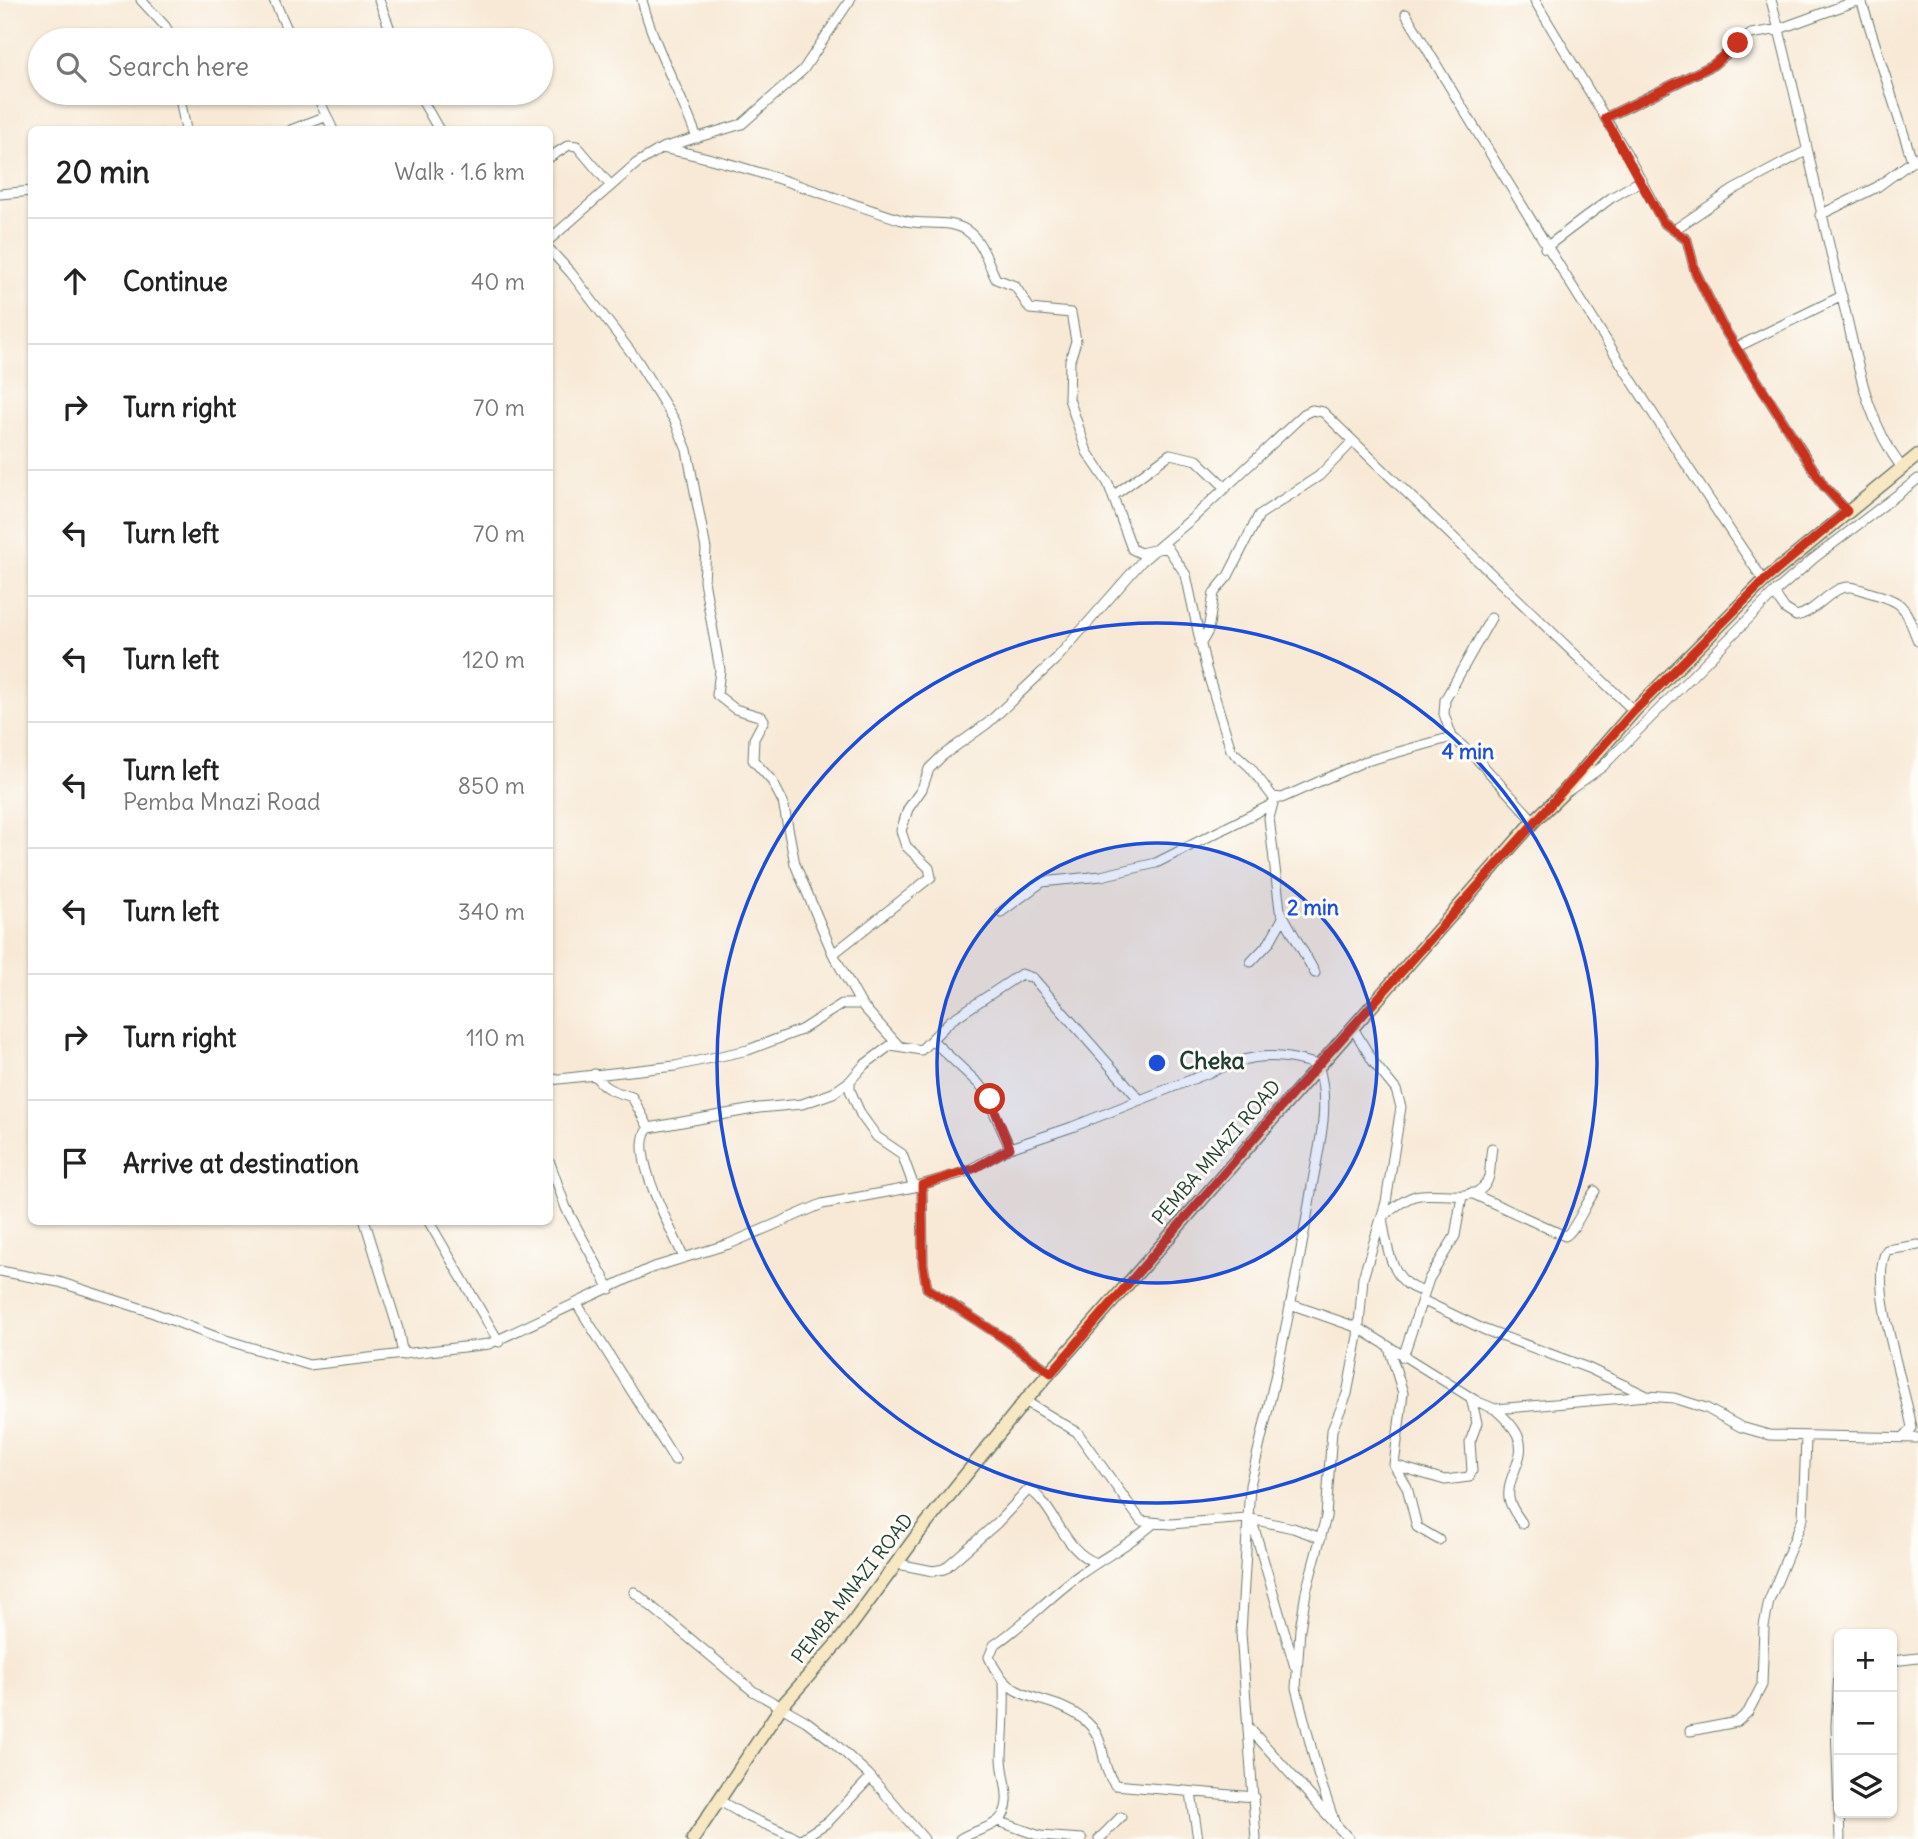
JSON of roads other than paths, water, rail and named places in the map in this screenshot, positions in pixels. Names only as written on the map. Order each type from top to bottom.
[{"type":"main road","name":"PEMBA MNAZI ROAD","points":[[693,1839],[781,1707],[841,1639],[918,1534],[1026,1401],[1318,1065],[1634,711],[1764,581],[1918,455]]},
{"type":"street","points":[[141,0],[166,28]]},
{"type":"street","points":[[274,0],[287,28]]},
{"type":"street","points":[[379,0],[390,28]]},
{"type":"street","points":[[642,0],[649,26],[684,101],[697,138]]},
{"type":"street","points":[[553,236],[637,163],[662,148],[742,124],[785,89],[803,70],[850,0]]},
{"type":"street","points":[[1771,0],[1798,101],[1820,215],[1874,424],[1902,468]]},
{"type":"street","points":[[1605,118],[1722,60],[1751,34],[1779,29],[1860,0],[1915,159],[1877,187],[1820,215]]},
{"type":"street","points":[[1535,1],[1642,180],[1663,222],[1687,240],[1695,271],[1737,347],[1824,486],[1847,511]]},
{"type":"street","points":[[1406,14],[1545,248],[1700,489],[1764,581]]},
{"type":"street","points":[[181,105],[185,126]]},
{"type":"street","points":[[322,105],[331,126]]},
{"type":"street","points":[[425,105],[437,126]]},
{"type":"street","points":[[301,126],[327,116]]},
{"type":"street","points":[[553,155],[572,144],[611,186]]},
{"type":"street","points":[[662,148],[713,159],[903,220],[941,222],[971,234],[987,255],[996,279],[1015,286],[1027,306],[1071,313],[1076,341],[1070,360],[1069,399],[1087,452],[1101,469],[1134,551],[1140,553],[1156,547],[1169,548],[1186,575],[1200,645],[1231,750],[1274,802]]},
{"type":"street","points":[[1674,230],[1721,197],[1806,151]]},
{"type":"street","points":[[1545,248],[1611,198],[1642,180]]},
{"type":"street","points":[[0,194],[28,191]]},
{"type":"street","points":[[553,253],[571,272],[637,360],[675,421],[687,450],[706,549],[704,581],[720,670],[717,695],[735,709],[764,720],[754,739],[753,760],[772,781],[783,802],[795,864],[834,954],[861,1004],[899,1046],[914,1051],[921,1050],[950,1021],[1021,974],[1026,975],[1122,1076],[1140,1100]]},
{"type":"street","points":[[1737,347],[1842,296]]},
{"type":"street","points":[[834,954],[931,877],[929,868],[906,846],[901,831],[908,809],[922,789],[929,769],[942,756],[988,723],[1057,658],[1156,547],[1226,488],[1304,414],[1312,410],[1323,412],[1634,711]]},
{"type":"street","points":[[1200,645],[1208,631],[1214,593],[1228,576],[1259,515],[1319,476],[1353,441]]},
{"type":"street","points":[[1113,496],[1170,454],[1197,460],[1226,488]]},
{"type":"street","points":[[1563,793],[1574,789],[1602,767],[1774,593],[1813,559],[1918,479]]},
{"type":"street","points":[[1774,593],[1785,609],[1796,616],[1810,611],[1832,593],[1848,586],[1888,595],[1906,612],[1918,641]]},
{"type":"street","points":[[1491,618],[1445,700],[1444,714],[1452,737],[1475,757],[1534,821]]},
{"type":"street","points":[[1001,912],[1042,882],[1101,876],[1156,863],[1274,802],[1363,762],[1452,737]]},
{"type":"street","points":[[1274,802],[1269,818],[1283,918],[1315,973]]},
{"type":"street","points":[[1251,962],[1269,943],[1283,918]]},
{"type":"street","points":[[553,1080],[675,1066],[748,1050],[800,1030],[842,1004],[861,1004]]},
{"type":"street","points":[[1334,1821],[1301,1714],[1296,1688],[1302,1607],[1326,1517],[1332,1430],[1347,1394],[1359,1328],[1363,1278],[1382,1217],[1397,1147],[1399,1097],[1353,1028]]},
{"type":"street","points":[[932,1040],[983,1088],[1010,1148]]},
{"type":"street","points":[[684,1258],[651,1184],[643,1144],[644,1133],[649,1128],[759,1108],[802,1104],[833,1093],[884,1049],[899,1046]]},
{"type":"street","points":[[0,1271],[59,1282],[146,1310],[216,1337],[309,1365],[499,1342],[651,1268],[729,1244],[822,1204],[918,1186],[975,1168],[1010,1148],[1250,1058],[1278,1056],[1318,1065],[1325,1085],[1324,1108],[1302,1252],[1250,1485],[1250,1520],[1241,1633],[1256,1839]]},
{"type":"street","points":[[594,1074],[601,1085],[611,1092],[632,1097],[649,1128]]},
{"type":"street","points":[[850,1081],[850,1090],[861,1115],[877,1137],[902,1154],[918,1186],[927,1288],[1051,1373]]},
{"type":"street","points":[[1403,1357],[1433,1270],[1455,1236],[1466,1195],[1483,1187],[1489,1177],[1492,1148]]},
{"type":"street","points":[[553,1171],[566,1208],[610,1289]]},
{"type":"street","points":[[1382,1217],[1412,1196],[1437,1193],[1466,1195],[1565,1236],[1573,1231],[1582,1207],[1595,1191]]},
{"type":"street","points":[[1382,1217],[1385,1240],[1401,1281],[1410,1288],[1485,1330],[1588,1368],[1647,1396]]},
{"type":"street","points":[[366,1225],[398,1329],[403,1355]]},
{"type":"street","points":[[431,1225],[499,1342]]},
{"type":"street","points":[[1904,1437],[1912,1427],[1893,1361],[1882,1268],[1887,1250],[1918,1245]]},
{"type":"street","points":[[577,1304],[675,1460]]},
{"type":"street","points":[[1290,1304],[1359,1328],[1471,1398],[1495,1409],[1516,1431],[1521,1443],[1519,1461],[1509,1494],[1512,1506],[1522,1522]]},
{"type":"street","points":[[1389,1348],[1403,1393],[1394,1465],[1407,1487],[1417,1527],[1439,1540]]},
{"type":"street","points":[[1495,1409],[1647,1396],[1674,1398],[1759,1433],[1806,1438],[1918,1438]]},
{"type":"street","points":[[1394,1465],[1444,1480],[1469,1477],[1470,1442],[1477,1423],[1471,1398]]},
{"type":"street","points":[[1026,1401],[1077,1432],[1141,1521],[1154,1523],[1250,1520],[1281,1525],[1321,1538]]},
{"type":"street","points":[[1690,1731],[1737,1722],[1748,1712],[1762,1685],[1764,1626],[1769,1601],[1803,1518],[1806,1438]]},
{"type":"street","points":[[898,1564],[933,1571],[944,1569],[1011,1510],[1030,1489],[1077,1551],[1097,1563]]},
{"type":"street","points":[[1250,1520],[1297,1672]]},
{"type":"street","points":[[960,1839],[998,1821],[1005,1807],[1007,1786],[1002,1768],[1006,1722],[1004,1684],[989,1657],[994,1645],[1097,1563],[1124,1549],[1154,1523]]},
{"type":"street","points":[[634,1592],[725,1670],[831,1740],[871,1777],[924,1839]]},
{"type":"street","points":[[1897,1660],[1918,1658]]},
{"type":"street","points":[[1004,1684],[1071,1712],[1089,1725],[1101,1739],[1105,1767],[1115,1785],[1254,1797]]},
{"type":"street","points":[[1838,1692],[1836,1726],[1840,1839]]},
{"type":"street","points":[[1249,1728],[1349,1839]]},
{"type":"street","points":[[720,1801],[744,1815],[800,1839],[828,1822],[871,1777]]},
{"type":"street","points":[[1191,1793],[1198,1839]]},
{"type":"street","points":[[1099,1839],[1121,1816]]},
{"type":"street","points":[[998,1821],[1040,1836],[1082,1839]]},
{"type":"district","name":"Cheka","points":[[1212,1061]]}]
